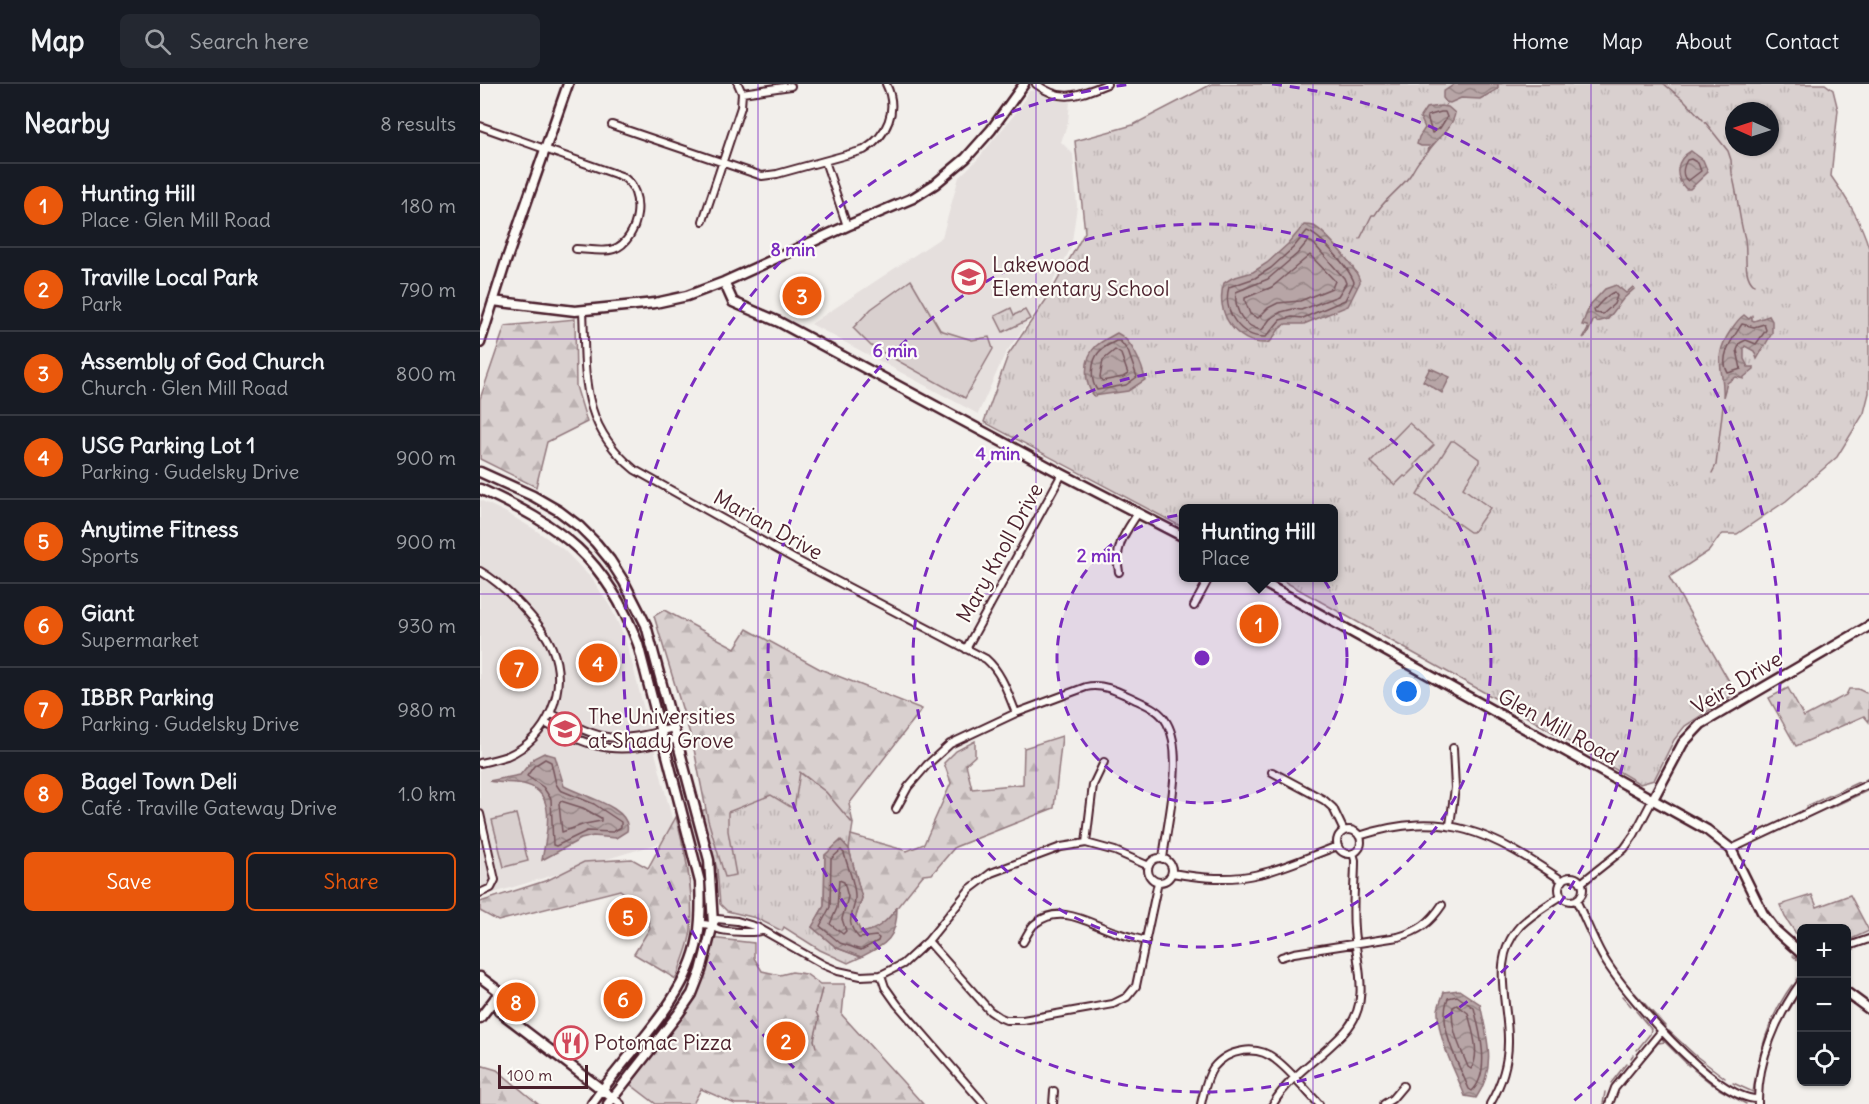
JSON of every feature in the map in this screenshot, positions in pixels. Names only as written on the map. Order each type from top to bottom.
[{"type":"main road","points":[[480,343],[568,84]]},
{"type":"main road","points":[[493,301],[548,309],[584,310],[655,303],[687,296],[724,282],[914,198],[952,171],[991,130],[1024,84]]},
{"type":"main road","points":[[724,282],[731,298],[737,304],[779,322],[1179,534]]},
{"type":"main road","points":[[480,472],[533,496],[580,527],[610,560],[628,589],[646,625],[709,860],[713,924],[701,971],[692,994],[680,1013],[610,1101],[602,1091],[499,1011],[495,998]]},
{"type":"main road","points":[[480,489],[522,508],[555,530],[581,551],[602,574],[616,596],[632,627],[696,861],[701,905],[700,924],[686,973],[673,998],[592,1104]]},
{"type":"main road","name":"Glen Mill Road","points":[[1262,582],[1707,830],[1731,849],[1764,914],[1776,930],[1797,949]]},
{"type":"main road","name":"Veirs Drive","points":[[1653,799],[1683,742],[1701,724],[1869,626]]},
{"type":"main road","points":[[480,977],[500,992],[483,1015]]},
{"type":"main road","points":[[1851,996],[1869,1009]]},
{"type":"main road","points":[[483,1015],[499,1011]]},
{"type":"street","points":[[703,221],[741,106],[742,93],[738,84]]},
{"type":"street","points":[[612,125],[762,176],[864,150],[876,143],[884,133],[892,110],[891,97],[886,84]]},
{"type":"street","points":[[1036,84],[1046,92],[1062,97],[1073,97],[1107,84]]},
{"type":"street","points":[[742,93],[791,86]]},
{"type":"street","points":[[480,126],[621,176],[633,185],[638,197],[638,208],[630,235],[624,244],[609,251],[576,249]]},
{"type":"street","points":[[825,161],[847,226]]},
{"type":"street","name":"Marian Drive","points":[[584,310],[587,394],[597,424],[620,457],[635,470],[796,560],[986,659],[994,666],[1016,713]]},
{"type":"street","name":"Mary Knoll Drive","points":[[966,649],[1062,474]]},
{"type":"street","points":[[1119,572],[1118,548],[1138,513]]},
{"type":"street","points":[[480,571],[498,585],[540,627],[552,646],[557,664],[558,685],[550,713],[534,736],[514,752],[496,760],[480,763]]},
{"type":"street","points":[[1194,606],[1207,582]]},
{"type":"street","points":[[896,809],[908,787],[950,744],[1016,713],[1093,685],[1113,689],[1155,709],[1167,721],[1175,742],[1176,761],[1163,858]]},
{"type":"street","points":[[550,713],[600,737],[628,739],[673,728]]},
{"type":"street","points":[[545,723],[581,742],[607,749],[628,750],[676,739]]},
{"type":"street","points":[[1450,825],[1455,788],[1453,748]]},
{"type":"street","points":[[1086,843],[1093,784],[1104,762]]},
{"type":"street","points":[[1272,772],[1324,800],[1338,815],[1344,831]]},
{"type":"street","points":[[1731,849],[1869,784]]},
{"type":"street","points":[[1581,883],[1624,849],[1653,799]]},
{"type":"street","points":[[480,814],[495,879],[491,888],[480,893]]},
{"type":"street","points":[[1359,836],[1398,825],[1424,823],[1450,825],[1490,838],[1563,881],[1573,878],[1581,883],[1583,891],[1576,900]]},
{"type":"street","points":[[1351,830],[1359,836],[1359,848],[1353,853],[1342,852],[1338,846],[1338,836],[1344,831],[1351,830]]},
{"type":"street","points":[[700,924],[713,924],[717,919],[737,921],[757,927],[838,971],[861,976],[881,975],[903,964],[928,941],[981,879],[1000,869],[1061,847],[1086,843],[1115,851],[1149,866]]},
{"type":"street","points":[[1172,873],[1209,878],[1261,874],[1338,846]]},
{"type":"street","points":[[1273,1104],[1282,1091],[1342,1035],[1354,1017],[1361,991],[1355,943],[1355,860],[1353,853]]},
{"type":"street","points":[[1163,858],[1171,866],[1172,873],[1165,882],[1158,882],[1149,875],[1149,866],[1156,859],[1163,858]]},
{"type":"street","points":[[1563,881],[1560,888],[1561,896],[1566,900],[1576,900]]},
{"type":"street","points":[[928,941],[990,1011],[999,1017],[1013,1020],[1104,1006],[1121,1001],[1136,986],[1158,882]]},
{"type":"street","points":[[1490,1104],[1500,1084],[1508,1052],[1502,981],[1507,947],[1526,920],[1561,896]]},
{"type":"street","points":[[1576,900],[1601,954],[1622,985],[1661,1032],[1697,1065],[1745,1098],[1758,1102],[1765,1055],[1772,1034],[1781,1013],[1797,989]]},
{"type":"street","points":[[1281,957],[1398,937],[1414,932],[1432,920],[1442,905]]},
{"type":"street","points":[[1023,942],[1036,922],[1065,915],[1085,919],[1113,932],[1146,941]]},
{"type":"street","points":[[1851,945],[1869,939]]},
{"type":"street","points":[[881,975],[885,987],[897,1004],[984,1104]]},
{"type":"street","points":[[1609,1104],[1615,1088],[1661,1032]]},
{"type":"street","points":[[1201,1104],[1213,1068],[1223,1058],[1239,1051],[1259,1051],[1275,1059],[1319,1104]]},
{"type":"street","points":[[1384,1104],[1404,1086]]},
{"type":"street","points":[[1053,1104],[1054,1091]]},
{"type":"street","points":[[610,1101],[621,1104]]},
{"type":"shaded area","name":"Lakewood Elementary School","points":[[1036,90],[1053,98],[1070,102],[1068,122],[1061,142],[1073,154],[1077,206],[1071,248],[1040,305],[1005,354],[978,414],[811,324],[942,237],[959,177],[976,161],[1019,109],[1029,91]]},
{"type":"shaded area","name":"The Universities at Shady Grove","points":[[480,500],[534,529],[564,550],[593,580],[611,608],[624,636],[632,663],[677,838],[480,897]]},
{"type":"green space","points":[[1212,84],[1825,84],[1833,90],[1838,110],[1831,176],[1853,210],[1869,248],[1869,393],[1864,413],[1837,457],[1786,501],[1737,534],[1723,534],[1709,551],[1669,577],[1736,693],[1685,726],[1674,740],[1654,780],[1640,784],[1498,700],[1285,582],[1338,582],[1338,504],[1179,504],[1179,525],[984,422],[1008,355],[1048,297],[1085,232],[1075,141],[1133,125]]},
{"type":"green space","points":[[911,280],[940,330],[972,340],[989,337],[993,349],[965,398],[871,346],[853,328],[871,309]]},
{"type":"green space","points":[[1011,308],[1014,315],[1025,310],[1030,319],[1003,332],[995,316]]},
{"type":"green space","points":[[575,319],[576,386],[587,422],[547,442],[536,487],[480,459],[480,399],[505,326]]},
{"type":"green space","points":[[1409,423],[1434,445],[1414,465],[1416,467],[1395,485],[1371,462]]},
{"type":"green space","points":[[1451,441],[1479,459],[1463,488],[1490,508],[1473,532],[1417,495]]},
{"type":"green space","points":[[664,610],[735,648],[747,629],[820,669],[922,709],[849,804],[853,824],[826,792],[800,772],[794,809],[771,795],[728,812],[728,831],[736,875],[725,877],[708,820],[693,744],[654,616]]},
{"type":"green space","points":[[1788,688],[1804,717],[1846,695],[1849,689],[1858,689],[1866,693],[1869,691],[1869,722],[1864,716],[1796,746],[1769,698]]},
{"type":"green space","points":[[1062,736],[1054,808],[955,847],[932,874],[923,875],[887,920],[874,930],[861,933],[855,919],[862,898],[849,849],[851,835],[907,851],[924,844],[951,783],[944,763],[956,751],[975,741],[975,756],[966,764],[972,789],[1023,784],[1024,748]]},
{"type":"green space","points":[[799,772],[826,792],[853,824],[849,849],[841,841],[825,855],[824,906],[812,927],[837,948],[861,957],[848,963],[820,950],[784,927],[782,931],[756,918],[727,911],[720,904],[717,869],[700,811],[789,788]]},
{"type":"green space","points":[[516,814],[528,861],[504,867],[492,820]]},
{"type":"green space","points":[[676,817],[688,872],[692,915],[689,941],[676,979],[634,954],[650,928],[645,909],[620,890],[498,921],[480,911],[480,902],[548,880],[584,862],[632,859],[648,868]]},
{"type":"green space","points":[[1812,895],[1817,907],[1850,895],[1869,931],[1851,939],[1851,924],[1797,924],[1797,935],[1780,905]]},
{"type":"green space","points":[[710,938],[754,943],[754,958],[762,971],[780,975],[792,972],[806,974],[820,984],[845,984],[842,1015],[923,1104],[735,1104],[701,1089],[693,1104],[656,1104],[626,1081],[692,994]]},
{"type":"green space","points":[[480,1065],[497,1070],[538,1104],[480,1104]]},
{"type":"water","points":[[1455,84],[1498,84],[1498,89],[1480,99],[1461,98],[1450,103],[1446,102],[1443,92]]},
{"type":"water","points":[[1448,107],[1455,113],[1454,118],[1428,152],[1429,146],[1417,144],[1425,128],[1420,117],[1426,108]]},
{"type":"water","points":[[1691,151],[1703,160],[1708,172],[1690,189],[1686,189],[1679,179],[1678,169],[1682,159]]},
{"type":"water","points":[[1304,225],[1314,226],[1326,236],[1348,260],[1358,276],[1360,282],[1348,306],[1304,324],[1286,324],[1267,343],[1246,339],[1230,325],[1225,315],[1222,305],[1224,283],[1232,278],[1253,272],[1267,263]]},
{"type":"water","points":[[1616,285],[1626,293],[1633,287],[1634,289],[1608,319],[1597,322],[1595,319],[1583,338],[1588,329],[1587,326],[1582,325],[1590,305],[1605,289]]},
{"type":"water","points":[[1744,315],[1749,319],[1752,316],[1754,321],[1769,316],[1772,321],[1772,333],[1757,359],[1754,351],[1745,346],[1744,359],[1748,367],[1754,367],[1754,369],[1744,379],[1736,377],[1727,383],[1723,397],[1720,364],[1722,349],[1732,328]]},
{"type":"water","points":[[1117,333],[1127,341],[1136,354],[1145,380],[1128,391],[1094,396],[1088,385],[1086,371],[1089,357],[1096,346]]},
{"type":"water","points":[[1430,368],[1450,377],[1442,393],[1423,381]]},
{"type":"water","points":[[544,753],[555,756],[564,786],[614,809],[627,823],[627,831],[616,838],[593,836],[581,839],[542,860],[548,817],[543,797],[537,790],[527,785],[489,781],[520,775],[534,758]]},
{"type":"water","points":[[841,840],[849,849],[862,898],[855,919],[861,933],[882,924],[897,908],[892,934],[883,944],[861,957],[837,948],[812,927],[824,906],[825,855]]},
{"type":"water","points":[[1459,990],[1480,1004],[1487,1040],[1486,1075],[1476,1098],[1465,1096],[1443,1043],[1438,1021],[1438,1010],[1444,992]]},
{"type":"waterway","points":[[1664,84],[1703,120]]},
{"type":"waterway","points":[[1705,122],[1728,151],[1732,173]]},
{"type":"waterway","points":[[1360,239],[1372,215],[1375,215],[1428,152]]},
{"type":"waterway","points":[[1732,174],[1745,241],[1746,268],[1754,285]]},
{"type":"waterway","points":[[1712,473],[1716,465],[1723,406]]},
{"type":"waterway","points":[[1865,780],[1869,778]]},
{"type":"waterway","points":[[1807,806],[1859,782]]},
{"type":"waterway","points":[[1830,808],[1869,790]]},
{"type":"waterway","points":[[1793,956],[1797,960]]},
{"type":"waterway","points":[[1626,983],[1630,987]]},
{"type":"waterway","points":[[1733,1083],[1753,1092],[1766,1036],[1777,1010],[1792,985]]},
{"type":"waterway","points":[[816,1047],[814,1040],[819,1019],[816,1012],[822,989]]},
{"type":"waterway","points":[[1635,993],[1665,1026]]},
{"type":"waterway","points":[[1622,996],[1631,1006]]},
{"type":"waterway","points":[[1788,1012],[1795,1000]]},
{"type":"waterway","points":[[1636,1011],[1651,1029],[1650,1034],[1637,1050]]},
{"type":"waterway","points":[[1669,1031],[1725,1078]]},
{"type":"waterway","points":[[1662,1039],[1689,1066]]},
{"type":"waterway","points":[[1634,1071],[1658,1043],[1665,1042]]},
{"type":"waterway","points":[[1611,1083],[1626,1064]]},
{"type":"waterway","points":[[1694,1070],[1713,1085]]},
{"type":"waterway","points":[[1719,1089],[1746,1104]]},
{"type":"waterway","points":[[1603,1104],[1605,1092]]},
{"type":"place","name":"Lakewood Elementary School","points":[[969,277]]},
{"type":"place","name":"Assembly of God Church","points":[[802,296]]},
{"type":"place","name":"Hunting Hill","points":[[1259,624]]},
{"type":"place","name":"USG Parking Lot 1","points":[[598,663]]},
{"type":"place","name":"IBBR Parking","points":[[519,669]]},
{"type":"place","name":"The Universities at Shady Grove","points":[[565,729]]},
{"type":"place","name":"Anytime Fitness","points":[[628,917]]},
{"type":"place","name":"Giant","points":[[623,999]]},
{"type":"place","name":"Bagel Town Deli","points":[[516,1002]]},
{"type":"place","name":"Traville Local Park","points":[[786,1041]]},
{"type":"place","name":"Potomac Pizza","points":[[571,1043]]}]
